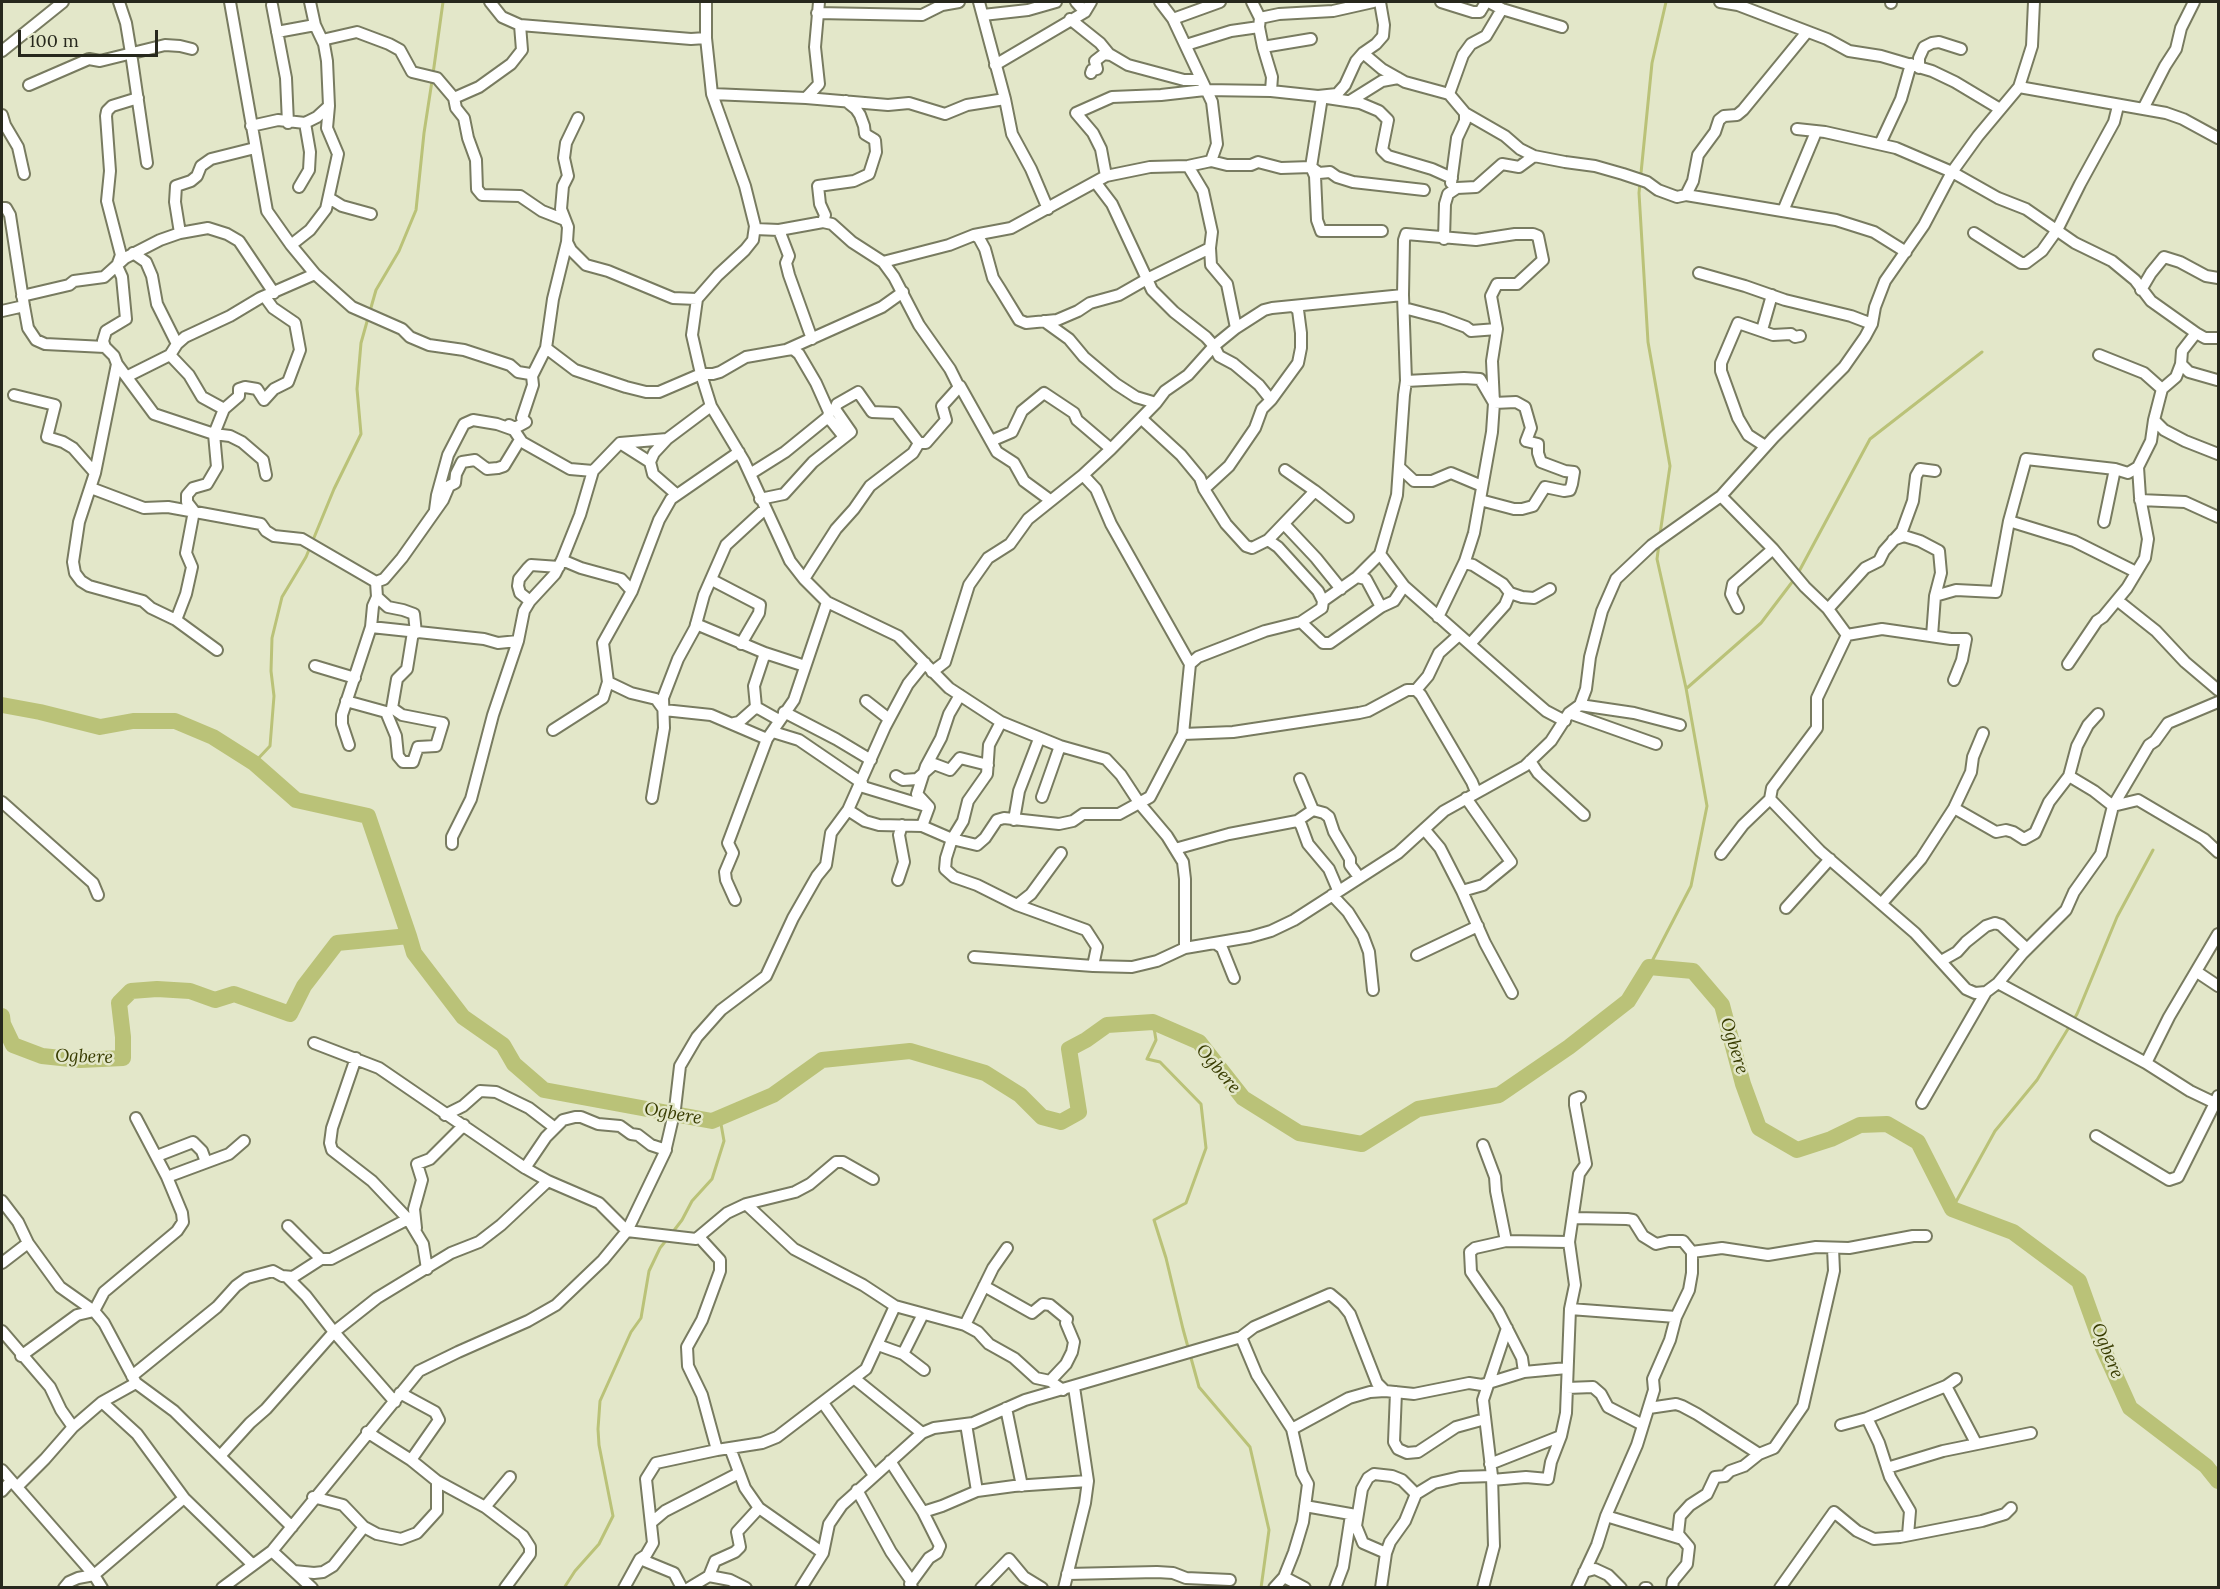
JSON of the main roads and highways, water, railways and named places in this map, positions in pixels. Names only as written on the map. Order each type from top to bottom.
[{"type":"waterway","points":[[433,74],[443,2]]},
{"type":"waterway","points":[[1660,534],[1670,466],[1648,342],[1639,193],[1652,63],[1666,2]]},
{"type":"waterway","points":[[370,311],[376,290],[399,251],[416,210],[432,81]]},
{"type":"waterway","points":[[254,763],[270,746],[274,696],[271,671],[272,638],[282,597],[306,557],[334,489],[361,434],[357,389],[361,343],[368,318]]},
{"type":"waterway","points":[[1687,688],[1761,623],[1796,577],[1870,439],[1982,352]]},
{"type":"waterway","points":[[1649,967],[1691,886],[1707,806],[1686,688],[1657,559],[1659,544]]},
{"type":"waterway","points":[[2,705],[100,727],[133,721],[175,721],[213,737],[254,763],[296,800],[368,816],[409,936]]},
{"type":"waterway","points":[[1952,1209],[1995,1131],[2037,1080],[2077,1014],[2117,917],[2153,850]]},
{"type":"waterway","name":"Ogbere","points":[[2,1016],[3,1024],[13,1045],[42,1056],[80,1060],[123,1058],[119,1003],[131,991],[157,989],[190,991],[215,1000],[234,994],[290,1014],[304,986],[337,943],[409,936],[414,953],[463,1017],[503,1045],[514,1064],[544,1090],[712,1121],[773,1095],[822,1060],[910,1051],[985,1073],[1020,1095],[1042,1117],[1061,1122],[1079,1112],[1069,1049],[1107,1025],[1153,1022],[1199,1042],[1243,1098],[1299,1133],[1362,1144],[1418,1109],[1499,1095],[1569,1047],[1628,1001],[1649,967],[1693,971],[1722,1005],[1743,1084],[1759,1128],[1797,1150],[1831,1139],[1860,1125],[1887,1124],[1918,1142],[1952,1209],[2013,1232],[2079,1281],[2103,1348],[2130,1408],[2206,1466],[2218,1481]]},
{"type":"waterway","points":[[1153,1022],[1156,1040],[1147,1059],[1160,1062],[1201,1104],[1206,1148],[1186,1203],[1154,1220],[1199,1387],[1250,1447],[1269,1530],[1261,1588]]},
{"type":"waterway","points":[[672,1233],[692,1201],[712,1179],[724,1141],[721,1124],[712,1121]]},
{"type":"waterway","points":[[564,1588],[575,1571],[599,1544],[613,1516],[599,1445],[600,1401],[631,1332],[641,1318],[649,1271],[660,1248],[668,1238]]}]
